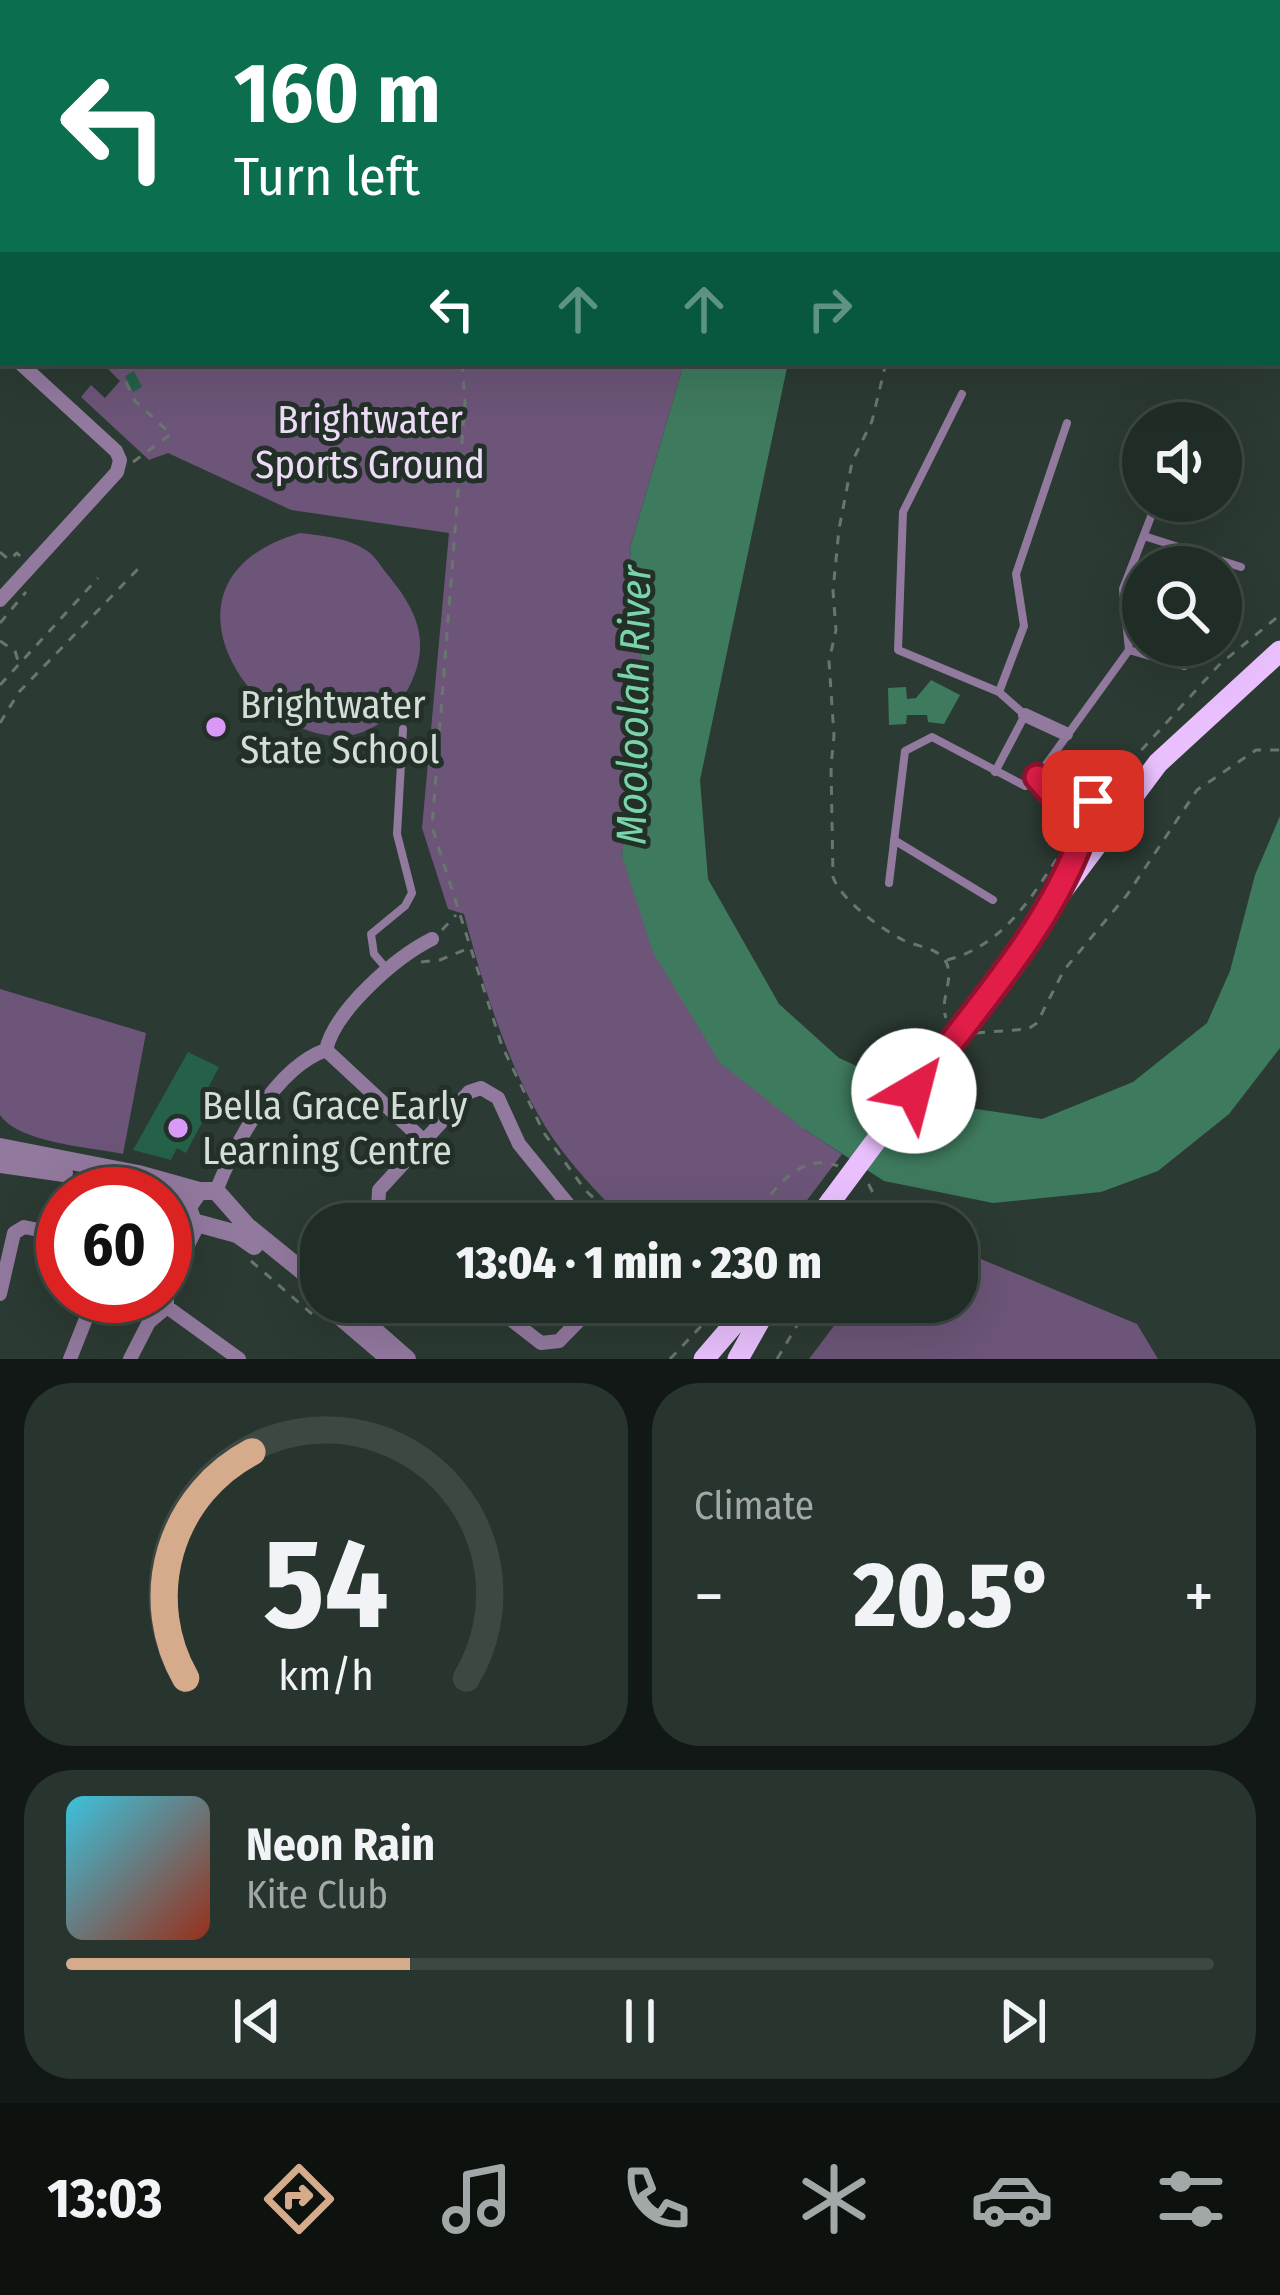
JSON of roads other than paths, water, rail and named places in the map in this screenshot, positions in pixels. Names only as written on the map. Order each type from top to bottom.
[{"type":"main road","points":[[830,1203],[1126,801],[1158,763],[1280,650]]},
{"type":"main road","points":[[1030,937],[1057,910],[1193,729]]},
{"type":"main road","points":[[704,1359],[735,1323]]},
{"type":"main road","points":[[738,1359],[758,1323]]},
{"type":"street","points":[[0,600],[128,462],[23,366]]},
{"type":"street","points":[[1025,715],[1066,734]]},
{"type":"street","points":[[326,1050],[329,1034],[387,969],[404,952],[432,939]]},
{"type":"street","points":[[326,1050],[424,1141]]},
{"type":"street","points":[[300,1289],[237,1234],[190,1218],[207,1199],[253,1117],[308,1056],[326,1050]]},
{"type":"street","points":[[379,1203],[380,1190],[469,1092],[481,1088],[490,1092],[519,1144],[567,1203]]},
{"type":"street","points":[[0,1147],[138,1174],[207,1199],[300,1270]]},
{"type":"street","points":[[0,1164],[36,1169]]},
{"type":"street","points":[[192,1198],[207,1199]]},
{"type":"street","points":[[192,1247],[205,1226],[222,1221],[207,1199]]},
{"type":"street","points":[[0,1294],[14,1233],[24,1227],[36,1229]]},
{"type":"street","points":[[70,1359],[84,1323]]},
{"type":"street","points":[[130,1359],[148,1323]]},
{"type":"street","points":[[189,1323],[239,1359]]},
{"type":"street","points":[[342,1323],[390,1359]]},
{"type":"street","points":[[366,1323],[407,1359]]},
{"type":"street","points":[[515,1323],[541,1343],[559,1341],[577,1323]]},
{"type":"lane","points":[[962,394],[903,512],[898,650],[999,692],[1025,715],[994,772]]},
{"type":"lane","points":[[999,692],[1024,626],[1016,574],[1067,423]]},
{"type":"lane","points":[[1140,546],[1149,522]]},
{"type":"lane","points":[[1144,536],[1175,546]]},
{"type":"lane","points":[[889,883],[904,751],[932,737],[1024,786],[1037,777],[1122,659]]},
{"type":"lane","points":[[387,969],[374,954],[371,934],[405,906],[412,893],[397,835],[403,729]]},
{"type":"lane","points":[[1037,777],[1093,801],[1126,801]]},
{"type":"lane","points":[[1037,777],[1076,822],[1082,837],[1064,885]]},
{"type":"lane","points":[[894,840],[993,900]]},
{"type":"place","name":"Brightwater State School","points":[[216,727]]},
{"type":"place","name":"Bella Grace Early Learning Centre","points":[[178,1128]]},
{"type":"park label","name":"Brightwater Sports Ground","points":[[370,442]]},
{"type":"water label","name":"Mooloolah River","points":[[634,705]]}]
